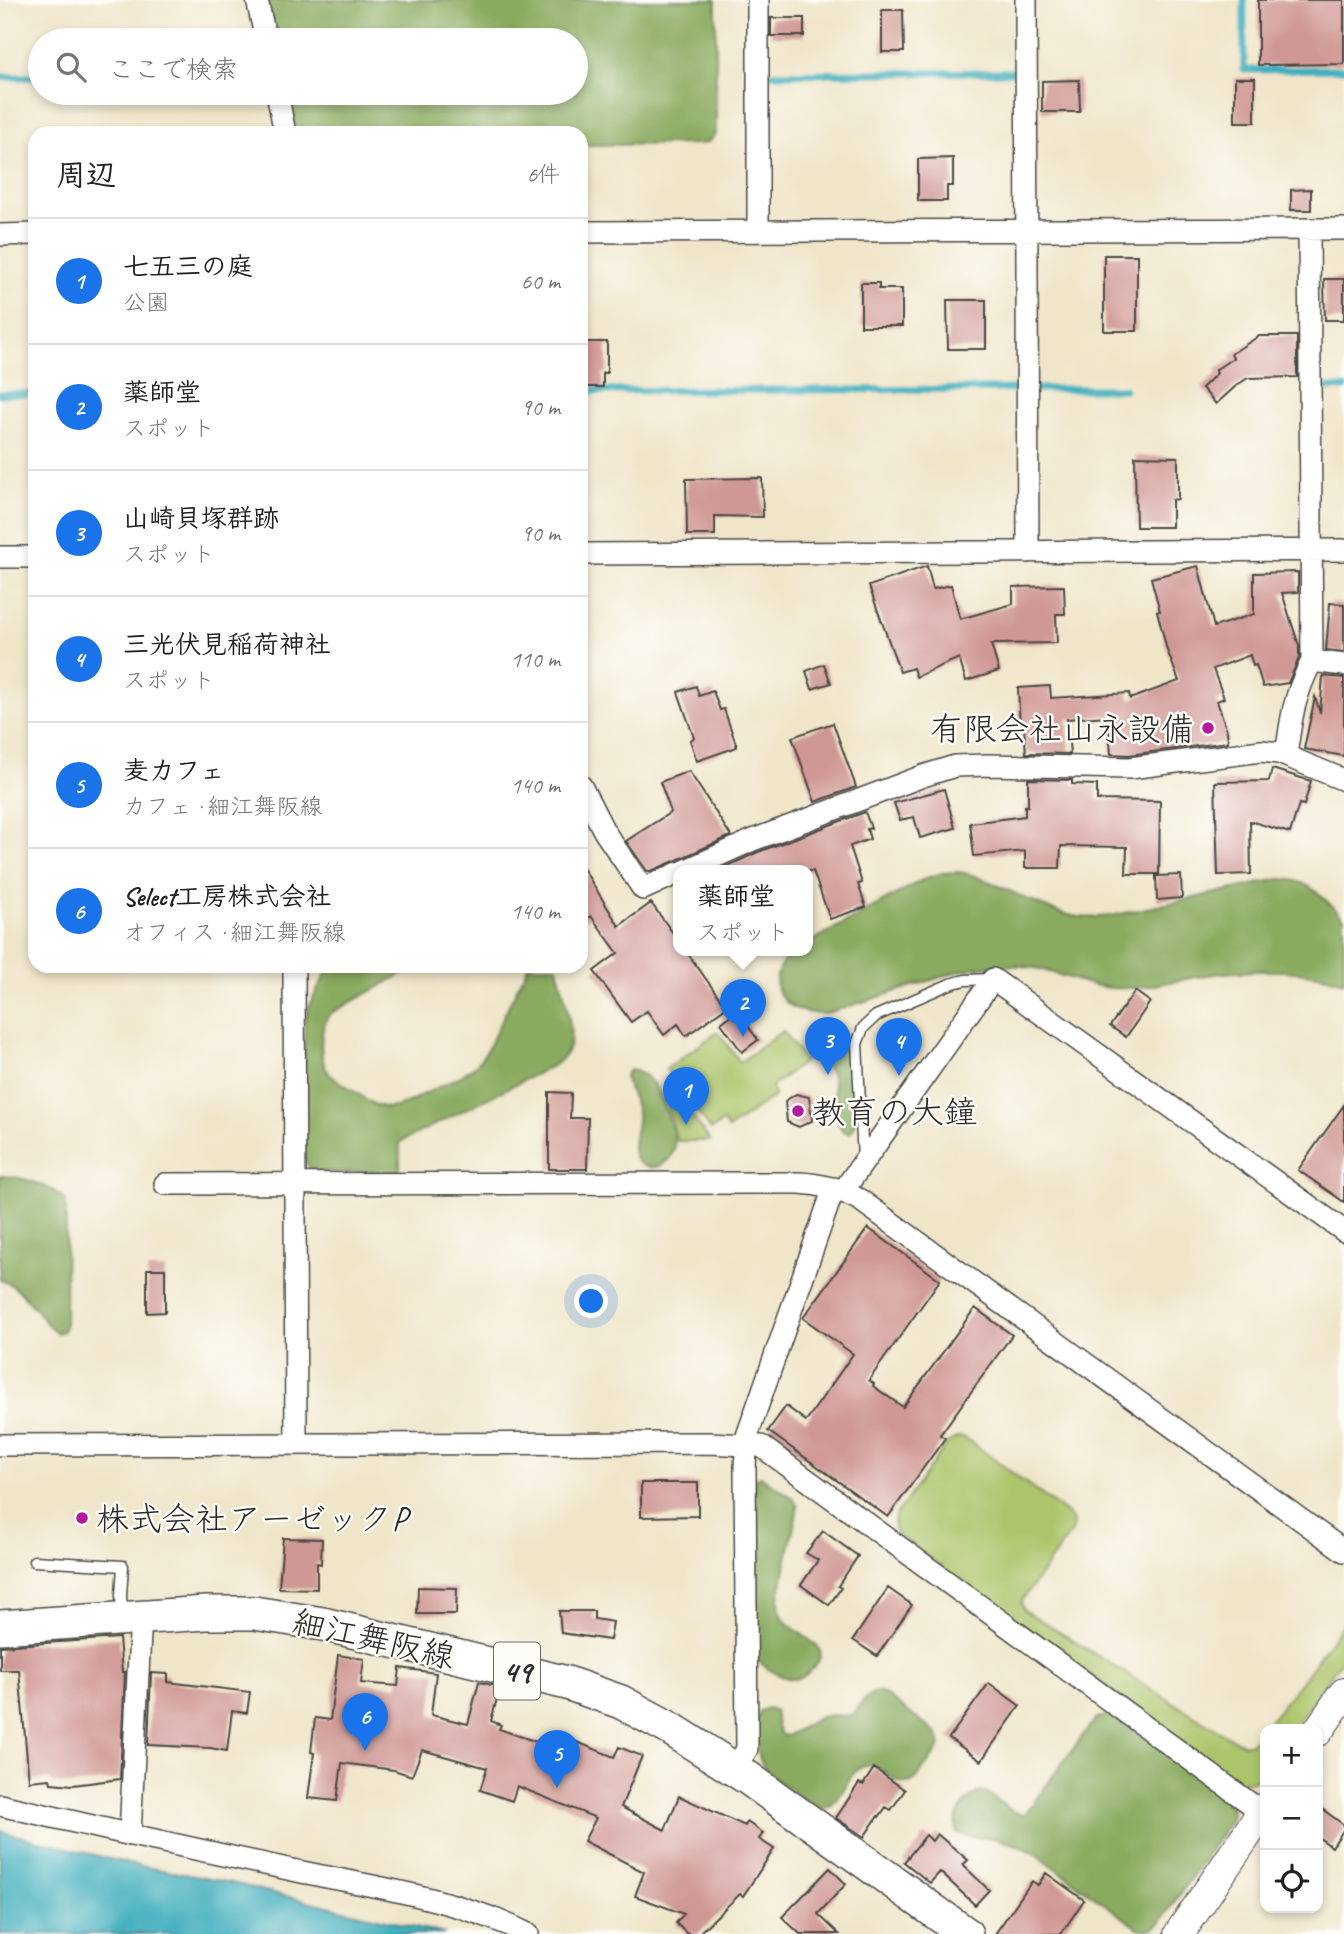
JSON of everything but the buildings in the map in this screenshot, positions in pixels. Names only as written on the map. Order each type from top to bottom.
[{"type":"main road","name":"細江舞阪線","points":[[0,1626],[232,1612],[278,1616],[323,1624],[567,1683],[617,1700],[647,1715],[734,1769],[966,1934]]},
{"type":"street","points":[[257,0],[263,28]]},
{"type":"street","points":[[758,0],[758,231]]},
{"type":"street","points":[[1026,0],[1028,552]]},
{"type":"street","points":[[279,105],[284,126]]},
{"type":"street","points":[[1286,756],[1294,702],[1312,661],[1309,229]]},
{"type":"street","points":[[588,232],[1344,229]]},
{"type":"street","points":[[0,234],[28,234]]},
{"type":"street","points":[[588,554],[1344,550]]},
{"type":"street","points":[[0,557],[28,557]]},
{"type":"street","points":[[1312,661],[1344,665]]},
{"type":"street","points":[[697,865],[753,840],[955,766],[1130,768],[1261,751],[1286,756],[1344,780]]},
{"type":"street","points":[[588,800],[604,831],[643,889],[673,875]]},
{"type":"street","points":[[293,973],[296,1444]]},
{"type":"street","points":[[734,1769],[747,1749],[747,1436],[839,1190],[864,1162],[993,979],[1344,1231]]},
{"type":"street","points":[[165,1184],[821,1184],[839,1190],[871,1208],[1344,1551]]},
{"type":"street","points":[[0,1445],[669,1443],[761,1446],[1260,1807]]},
{"type":"street","points":[[130,1618],[140,1634],[130,1835]]},
{"type":"street","points":[[1323,1724],[1344,1693]]},
{"type":"street","points":[[0,1805],[434,1900],[528,1934]]},
{"type":"street","points":[[1179,1934],[1260,1816]]},
{"type":"lane","points":[[864,1162],[857,1044],[863,1028],[877,1016],[950,984],[965,980],[993,979]]},
{"type":"lane","points":[[34,1561],[123,1566],[121,1595],[130,1618]]},
{"type":"green space","points":[[266,0],[716,0],[716,131],[711,140],[701,144],[588,145],[588,126],[293,126],[289,105],[588,105],[588,28],[272,28]]},
{"type":"green space","points":[[960,872],[974,876],[1058,912],[1087,918],[1111,916],[1280,879],[1300,882],[1316,891],[1344,918],[1344,982],[1309,974],[1251,971],[1213,974],[1143,987],[1111,988],[1030,967],[1000,966],[960,971],[825,1014],[797,1009],[780,995],[777,974],[789,956],[813,956],[813,940],[926,878]]},
{"type":"green space","points":[[326,973],[404,973],[331,1013],[322,1035],[323,1061],[330,1075],[375,1105],[387,1108],[400,1106],[461,1076],[477,1064],[487,1050],[525,973],[559,973],[571,1035],[564,1056],[554,1065],[400,1142],[400,1172],[318,1172],[308,1166],[303,1156],[305,1020]]},
{"type":"green space","points":[[783,1031],[805,1061],[772,1086],[774,1096],[728,1129],[723,1122],[711,1130],[666,1069],[718,1032],[740,1062]]},
{"type":"green space","points":[[826,1035],[842,1045],[851,1065],[856,1116],[850,1133],[843,1131],[836,1118],[830,1071],[813,1050],[814,1038]]},
{"type":"green space","points":[[631,1070],[647,1077],[658,1090],[674,1136],[671,1156],[655,1167],[643,1166],[634,1155],[637,1112],[625,1076]]},
{"type":"green space","points":[[673,1096],[680,1106],[687,1109],[710,1141],[677,1141],[666,1098]]},
{"type":"green space","points":[[0,1176],[36,1183],[66,1201],[63,1331],[57,1333],[52,1330],[22,1294],[0,1280]]},
{"type":"green space","points":[[959,1437],[965,1438],[1069,1515],[1072,1520],[1072,1531],[1022,1600],[1024,1610],[1227,1736],[1243,1744],[1250,1744],[1260,1733],[1260,1776],[1247,1782],[1234,1780],[897,1534],[894,1529],[895,1516],[948,1442]]},
{"type":"green space","points":[[760,1476],[793,1498],[798,1507],[779,1596],[780,1611],[786,1622],[815,1644],[820,1653],[815,1666],[800,1678],[788,1678],[774,1672],[754,1655],[754,1479]]},
{"type":"green space","points":[[1344,1622],[1344,1656],[1296,1724],[1268,1724]]},
{"type":"green space","points":[[877,1692],[884,1694],[939,1738],[939,1748],[916,1779],[909,1783],[902,1782],[876,1767],[862,1767],[851,1776],[835,1802],[822,1809],[790,1790],[763,1766],[757,1733],[760,1711],[767,1708],[775,1711],[777,1728],[783,1736],[821,1717],[851,1715],[866,1698]]},
{"type":"green space","points":[[1110,1715],[1121,1720],[1225,1796],[1232,1808],[1230,1821],[1160,1923],[1150,1929],[1138,1928],[1033,1852],[1002,1840],[957,1833],[958,1814],[971,1797],[982,1791],[1014,1812],[1025,1814],[1090,1726],[1098,1718]]},
{"type":"water","points":[[0,1831],[130,1864],[232,1883],[445,1934],[0,1934]]},
{"type":"waterway","points":[[1244,0],[1244,70],[1344,69]]},
{"type":"waterway","points":[[768,74],[1015,72]]},
{"type":"waterway","points":[[0,77],[28,77]]},
{"type":"waterway","points":[[1321,388],[1344,388]]},
{"type":"waterway","points":[[588,391],[1016,389]]},
{"type":"waterway","points":[[1038,389],[1124,389]]},
{"type":"waterway","points":[[0,394],[28,394]]},
{"type":"place","name":"有限会社山永設備","points":[[1208,728]]},
{"type":"place","name":"薬師堂","points":[[743,1037]]},
{"type":"place","name":"山崎貝塚群跡","points":[[828,1075]]},
{"type":"place","name":"三光伏見稲荷神社","points":[[899,1076]]},
{"type":"place","name":"教育の大鐘","points":[[798,1111]]},
{"type":"place","name":"七五三の庭","points":[[686,1125]]},
{"type":"place","name":"株式会社アーゼックP","points":[[82,1518]]},
{"type":"place","name":"Select工房株式会社","points":[[365,1751]]},
{"type":"place","name":"麦カフェ","points":[[557,1788]]}]
